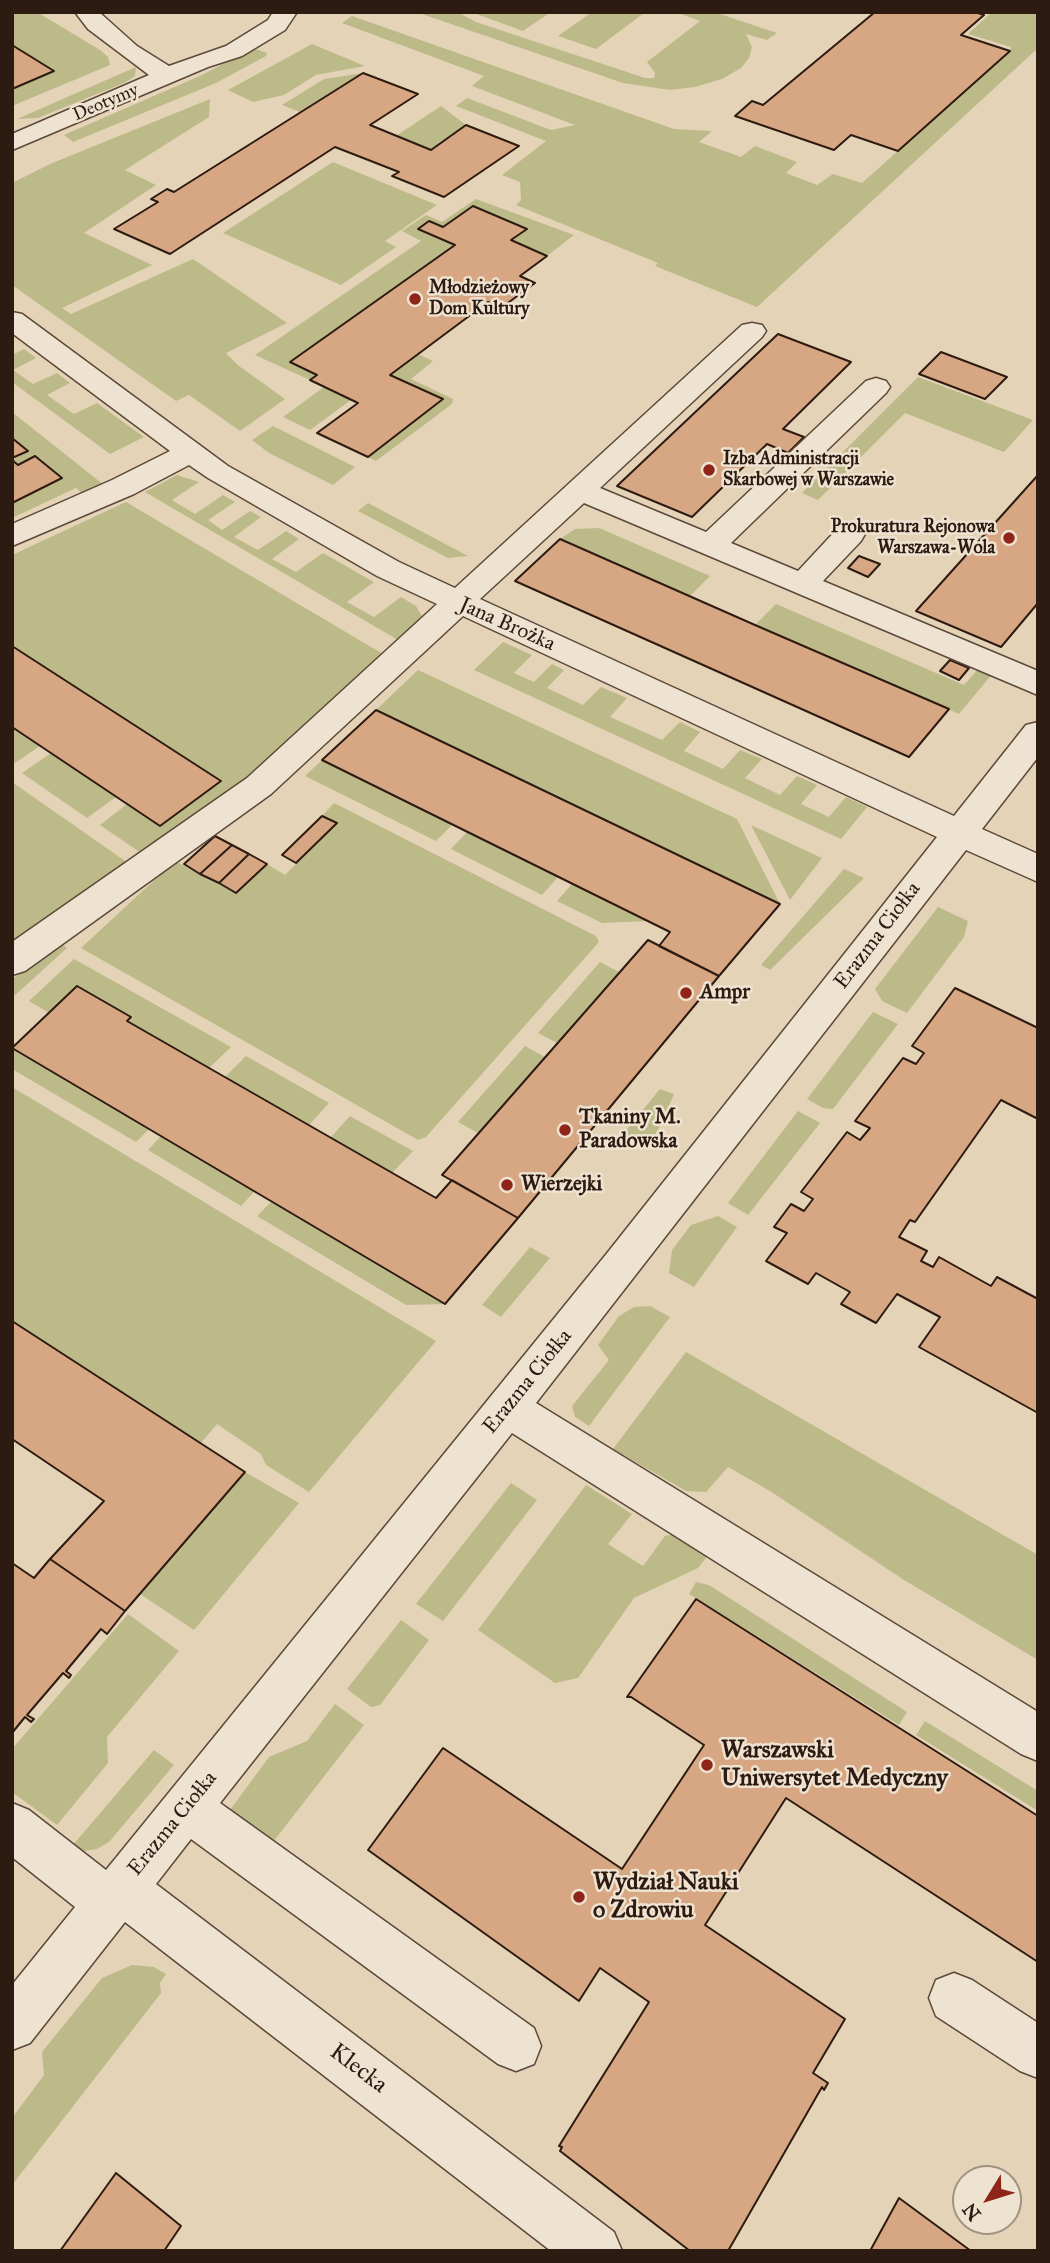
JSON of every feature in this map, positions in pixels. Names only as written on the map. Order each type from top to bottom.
[{"type":"street","points":[[87,12],[96,24],[129,51],[169,77]]},
{"type":"street","points":[[102,12],[196,63]]},
{"type":"street","name":"Deotymy","points":[[196,63],[217,42],[257,16],[275,12]]},
{"type":"street","name":"Deotymy","points":[[12,143],[196,63],[244,46],[277,25],[285,12]]},
{"type":"street","name":"Jana Brożka","points":[[12,320],[218,472],[306,524],[457,603],[1038,869]]},
{"type":"street","points":[[12,961],[259,786],[752,331]]},
{"type":"street","points":[[711,545],[876,387]]},
{"type":"street","points":[[12,536],[123,487],[191,452]]},
{"type":"street","points":[[580,490],[1038,684]]},
{"type":"street","points":[[803,584],[850,534]]},
{"type":"street","name":"Erazma Ciołka","points":[[12,2025],[507,1408],[1038,733]]},
{"type":"street","points":[[507,1408],[1038,1738]]},
{"type":"street","points":[[186,1807],[516,2046]]},
{"type":"street","name":"Klecka","points":[[12,1827],[115,1895],[595,2251]]},
{"type":"street","points":[[954,1998],[1038,2053]]},
{"type":"shaded area","points":[[12,12],[37,12],[100,50],[108,57],[110,65],[12,106],[12,89],[54,71],[12,45]]},
{"type":"shaded area","points":[[416,12],[457,12],[476,22],[645,78],[654,78],[655,73],[647,62],[700,21],[676,12],[714,12],[777,33],[767,40],[746,34],[752,47],[749,58],[741,68],[722,79],[695,87],[670,90],[623,83]]},
{"type":"shaded area","points":[[471,12],[551,12],[523,31]]},
{"type":"shaded area","points":[[592,12],[644,13],[596,49],[558,36]]},
{"type":"shaded area","points":[[992,12],[1038,13],[1038,48],[757,307],[516,205],[521,200],[520,182],[502,175],[546,141],[456,106],[467,98],[551,130],[575,125],[472,86],[484,76],[342,23],[352,16],[674,129],[712,131],[699,142],[741,157],[755,146],[797,162],[786,173],[817,185],[833,174],[862,183],[1010,51],[1011,47],[968,34]]},
{"type":"shaded area","points":[[312,44],[365,66],[316,75],[284,95],[253,102],[228,90]]},
{"type":"shaded area","points":[[253,48],[267,53],[266,56],[216,83],[73,142],[64,135],[202,75]]},
{"type":"shaded area","points":[[136,67],[135,76],[124,83],[38,118],[17,119]]},
{"type":"shaded area","points":[[363,73],[300,112],[282,105],[324,79]]},
{"type":"shaded area","points":[[210,99],[209,117],[125,170],[156,185],[84,233],[152,265],[62,308],[71,314],[193,259],[287,323],[226,353],[239,366],[285,399],[240,431],[189,395],[176,401],[12,285],[12,183],[50,164]]},
{"type":"shaded area","points":[[441,106],[466,125],[431,150],[396,136]]},
{"type":"shaded area","points":[[333,162],[437,205],[385,241],[396,247],[341,285],[223,233]]},
{"type":"shaded area","points":[[476,199],[574,235],[547,256],[511,240],[526,228],[473,207],[443,227],[419,229],[455,245],[291,362],[317,375],[310,380],[255,355],[421,241],[402,231],[426,215],[442,222]]},
{"type":"shaded area","points":[[24,349],[36,358],[13,370],[33,384],[57,373],[70,383],[47,395],[74,414],[97,403],[144,437],[110,454],[12,382],[12,355]]},
{"type":"shaded area","points":[[418,354],[433,361],[411,379],[453,399],[452,404],[376,461],[368,457],[443,400],[390,375]]},
{"type":"shaded area","points":[[918,377],[1033,420],[1004,452],[905,413],[818,500],[802,493]]},
{"type":"shaded area","points":[[324,387],[351,400],[310,430],[283,417]]},
{"type":"shaded area","points":[[12,412],[104,485],[83,494],[76,488],[12,518],[12,503],[35,456],[18,465],[12,460],[28,451],[12,438]]},
{"type":"shaded area","points":[[273,426],[355,467],[333,485],[269,453],[252,440]]},
{"type":"shaded area","points":[[177,475],[199,482],[172,500],[195,514],[223,495],[235,502],[208,520],[222,530],[250,511],[261,517],[234,537],[258,550],[286,531],[299,539],[272,559],[296,572],[323,553],[374,582],[347,602],[374,617],[401,597],[416,606],[423,618],[398,640],[145,492]]},
{"type":"shaded area","points":[[126,502],[383,654],[252,774],[141,853],[100,825],[127,804],[160,826],[220,782],[12,646],[12,555]]},
{"type":"shaded area","points":[[368,503],[468,556],[448,558],[358,511]]},
{"type":"shaded area","points":[[599,528],[710,576],[690,596],[560,539],[575,529]]},
{"type":"shaded area","points":[[776,604],[964,685],[980,667],[993,673],[959,714],[755,625]]},
{"type":"shaded area","points":[[503,642],[532,655],[514,673],[534,682],[552,664],[564,670],[547,688],[583,705],[601,687],[627,698],[610,717],[662,740],[680,722],[700,732],[684,751],[723,769],[740,750],[762,759],[745,778],[780,795],[797,776],[817,785],[801,804],[829,817],[846,797],[867,807],[841,839],[474,670]]},
{"type":"shaded area","points":[[418,670],[737,819],[780,904],[376,710]]},
{"type":"shaded area","points":[[12,727],[40,746],[12,765]]},
{"type":"shaded area","points":[[51,753],[116,797],[87,818],[22,773]]},
{"type":"shaded area","points":[[322,760],[453,824],[436,841],[305,776]]},
{"type":"shaded area","points":[[12,782],[128,863],[12,944]]},
{"type":"shaded area","points":[[334,803],[596,936],[599,942],[426,1137],[418,1140],[81,948],[175,861],[236,893],[267,864],[285,875],[336,824],[322,816]]},
{"type":"shaded area","points":[[751,825],[822,858],[790,900]]},
{"type":"shaded area","points":[[467,832],[558,877],[542,895],[451,849]]},
{"type":"shaded area","points":[[844,869],[864,878],[770,970],[761,965]]},
{"type":"shaded area","points":[[572,884],[647,921],[602,923],[557,901]]},
{"type":"shaded area","points":[[938,907],[968,921],[964,937],[907,1013],[882,1001],[875,989]]},
{"type":"shaded area","points":[[61,944],[67,948],[12,998],[12,979]]},
{"type":"shaded area","points":[[74,959],[231,1047],[209,1068],[127,1021],[131,1017],[77,986],[49,1013],[29,1001]]},
{"type":"shaded area","points":[[600,962],[619,972],[557,1043],[538,1033]]},
{"type":"shaded area","points":[[873,1012],[898,1024],[833,1109],[823,1108],[807,1099]]},
{"type":"shaded area","points":[[525,1046],[545,1057],[478,1133],[458,1122]]},
{"type":"shaded area","points":[[12,1048],[149,1129],[136,1142],[12,1069]]},
{"type":"shaded area","points":[[246,1056],[329,1103],[309,1125],[225,1077]]},
{"type":"shaded area","points":[[12,1087],[436,1341],[309,1492],[266,1465],[261,1454],[217,1424],[201,1443],[12,1321]]},
{"type":"shaded area","points":[[660,1089],[674,1094],[650,1148],[620,1138]]},
{"type":"shaded area","points":[[798,1111],[820,1123],[748,1215],[728,1203]]},
{"type":"shaded area","points":[[350,1116],[413,1151],[392,1173],[330,1138]]},
{"type":"shaded area","points":[[161,1136],[255,1191],[241,1206],[148,1150]]},
{"type":"shaded area","points":[[272,1201],[445,1304],[406,1305],[257,1216]]},
{"type":"shaded area","points":[[718,1216],[737,1227],[694,1287],[669,1273],[672,1250],[691,1225]]},
{"type":"shaded area","points":[[530,1247],[550,1258],[501,1317],[482,1305]]},
{"type":"shaded area","points":[[650,1306],[670,1317],[589,1426],[575,1417],[572,1406],[609,1360],[598,1345],[619,1316],[634,1307]]},
{"type":"shaded area","points":[[686,1352],[1038,1555],[1038,1660],[904,1580],[770,1491],[728,1467],[706,1492],[686,1491],[613,1449]]},
{"type":"shaded area","points":[[245,1472],[299,1503],[194,1630],[140,1594]]},
{"type":"shaded area","points":[[511,1483],[537,1500],[443,1621],[416,1604]]},
{"type":"shaded area","points":[[586,1485],[632,1514],[608,1544],[643,1566],[665,1536],[675,1534],[709,1554],[698,1568],[634,1598],[578,1678],[555,1683],[478,1630]]},
{"type":"shaded area","points":[[696,1582],[709,1585],[907,1712],[899,1725],[689,1594]]},
{"type":"shaded area","points":[[128,1614],[179,1651],[107,1737],[108,1763],[57,1825],[12,1792],[12,1749]]},
{"type":"shaded area","points":[[401,1620],[429,1640],[380,1705],[371,1707],[347,1689]]},
{"type":"shaded area","points":[[335,1704],[364,1725],[273,1842],[230,1810],[269,1757],[307,1741]]},
{"type":"shaded area","points":[[925,1721],[1038,1791],[1038,1811],[916,1735]]},
{"type":"shaded area","points":[[154,1750],[174,1765],[109,1842],[97,1849],[84,1851],[72,1846]]},
{"type":"shaded area","points":[[132,1965],[154,1967],[166,1974],[160,1983],[161,1993],[12,2185],[12,2118],[44,2075],[42,2052],[102,1978]]},
{"type":"building","points":[[875,12],[975,12],[984,15],[961,35],[1010,51],[898,151],[851,135],[834,150],[735,116],[752,101],[763,105]]},
{"type":"building","points":[[12,45],[54,71],[12,89]]},
{"type":"building","points":[[363,73],[418,94],[370,125],[431,150],[466,125],[519,146],[444,197],[392,176],[399,172],[335,147],[170,254],[114,229],[158,202],[151,199],[167,189],[174,192]]},
{"type":"building","points":[[473,206],[527,229],[511,240],[547,256],[520,276],[535,283],[501,308],[488,302],[390,375],[443,399],[368,457],[317,433],[358,403],[310,380],[317,375],[290,362],[455,245],[418,229],[429,221],[443,227]]},
{"type":"building","points":[[778,334],[851,362],[783,429],[804,437],[788,453],[767,444],[692,517],[617,486]]},
{"type":"building","points":[[941,352],[1007,377],[985,399],[919,374]]},
{"type":"building","points":[[12,438],[28,451],[12,458]]},
{"type":"building","points":[[35,456],[62,478],[12,503],[12,460],[18,465]]},
{"type":"building","name":"Prokuratura Rejonowa Warszawa-Wola","points":[[1038,475],[1038,603],[1001,647],[916,611]]},
{"type":"building","points":[[560,539],[949,709],[909,757],[515,581]]},
{"type":"building","points":[[859,556],[880,564],[868,577],[848,568]]},
{"type":"building","points":[[12,646],[221,781],[160,826],[12,727]]},
{"type":"building","points":[[950,660],[969,668],[959,680],[940,671]]},
{"type":"building","points":[[376,710],[780,904],[719,976],[659,946],[670,932],[322,760]]},
{"type":"building","points":[[322,816],[337,823],[296,863],[282,855]]},
{"type":"building","points":[[215,836],[232,845],[200,874],[184,864]]},
{"type":"building","points":[[232,845],[249,854],[219,883],[200,874]]},
{"type":"building","points":[[249,854],[267,864],[236,893],[219,883]]},
{"type":"building","points":[[648,940],[719,976],[518,1218],[442,1175]]},
{"type":"building","points":[[77,986],[131,1017],[127,1021],[436,1198],[452,1180],[518,1218],[445,1304],[12,1048]]},
{"type":"building","points":[[955,988],[1038,1028],[1038,1119],[1001,1100],[915,1222],[910,1220],[899,1237],[927,1251],[921,1261],[933,1267],[939,1257],[991,1286],[997,1277],[1038,1299],[1038,1413],[919,1347],[940,1317],[897,1294],[876,1323],[841,1304],[850,1292],[816,1273],[808,1284],[766,1261],[787,1233],[774,1227],[791,1204],[804,1211],[813,1199],[801,1192],[847,1132],[860,1140],[870,1128],[855,1121],[903,1058],[916,1064],[924,1053],[912,1046]]},
{"type":"building","points":[[12,1321],[245,1472],[125,1611],[50,1559],[104,1501],[12,1439]]},
{"type":"building","points":[[50,1559],[125,1611],[107,1634],[101,1629],[66,1671],[71,1675],[69,1678],[63,1673],[27,1715],[34,1719],[31,1722],[25,1717],[12,1733],[12,1563],[34,1578]]},
{"type":"building","name":"Wydział Nauki o Zdrowiu","points":[[696,1599],[1038,1816],[1038,1962],[786,1798],[705,1925],[845,2019],[813,2073],[828,2083],[824,2090],[822,2087],[728,2251],[690,2251],[560,2151],[562,2147],[559,2146],[649,2002],[600,1968],[579,2001],[368,1850],[443,1748],[622,1869],[704,1745],[631,1697],[627,1697]]},
{"type":"building","points":[[116,2173],[181,2226],[164,2251],[60,2251]]},
{"type":"building","points":[[899,2198],[971,2251],[870,2251]]},
{"type":"place","name":"Młodzieżowy Dom Kultury","points":[[415,299]]},
{"type":"place","name":"Izba Administracji Skarbowej w Warszawie","points":[[709,470]]},
{"type":"place","name":"Prokuratura Rejonowa Warszawa-Wola","points":[[1009,538]]},
{"type":"place","name":"Ampr","points":[[686,993]]},
{"type":"place","name":"Tkaniny M. Paradowska","points":[[565,1130]]},
{"type":"place","name":"Wierzejki","points":[[507,1185]]},
{"type":"place","name":"Warszawski Uniwersytet Medyczny","points":[[707,1765]]},
{"type":"place","name":"Wydział Nauki o Zdrowiu","points":[[579,1897]]}]
